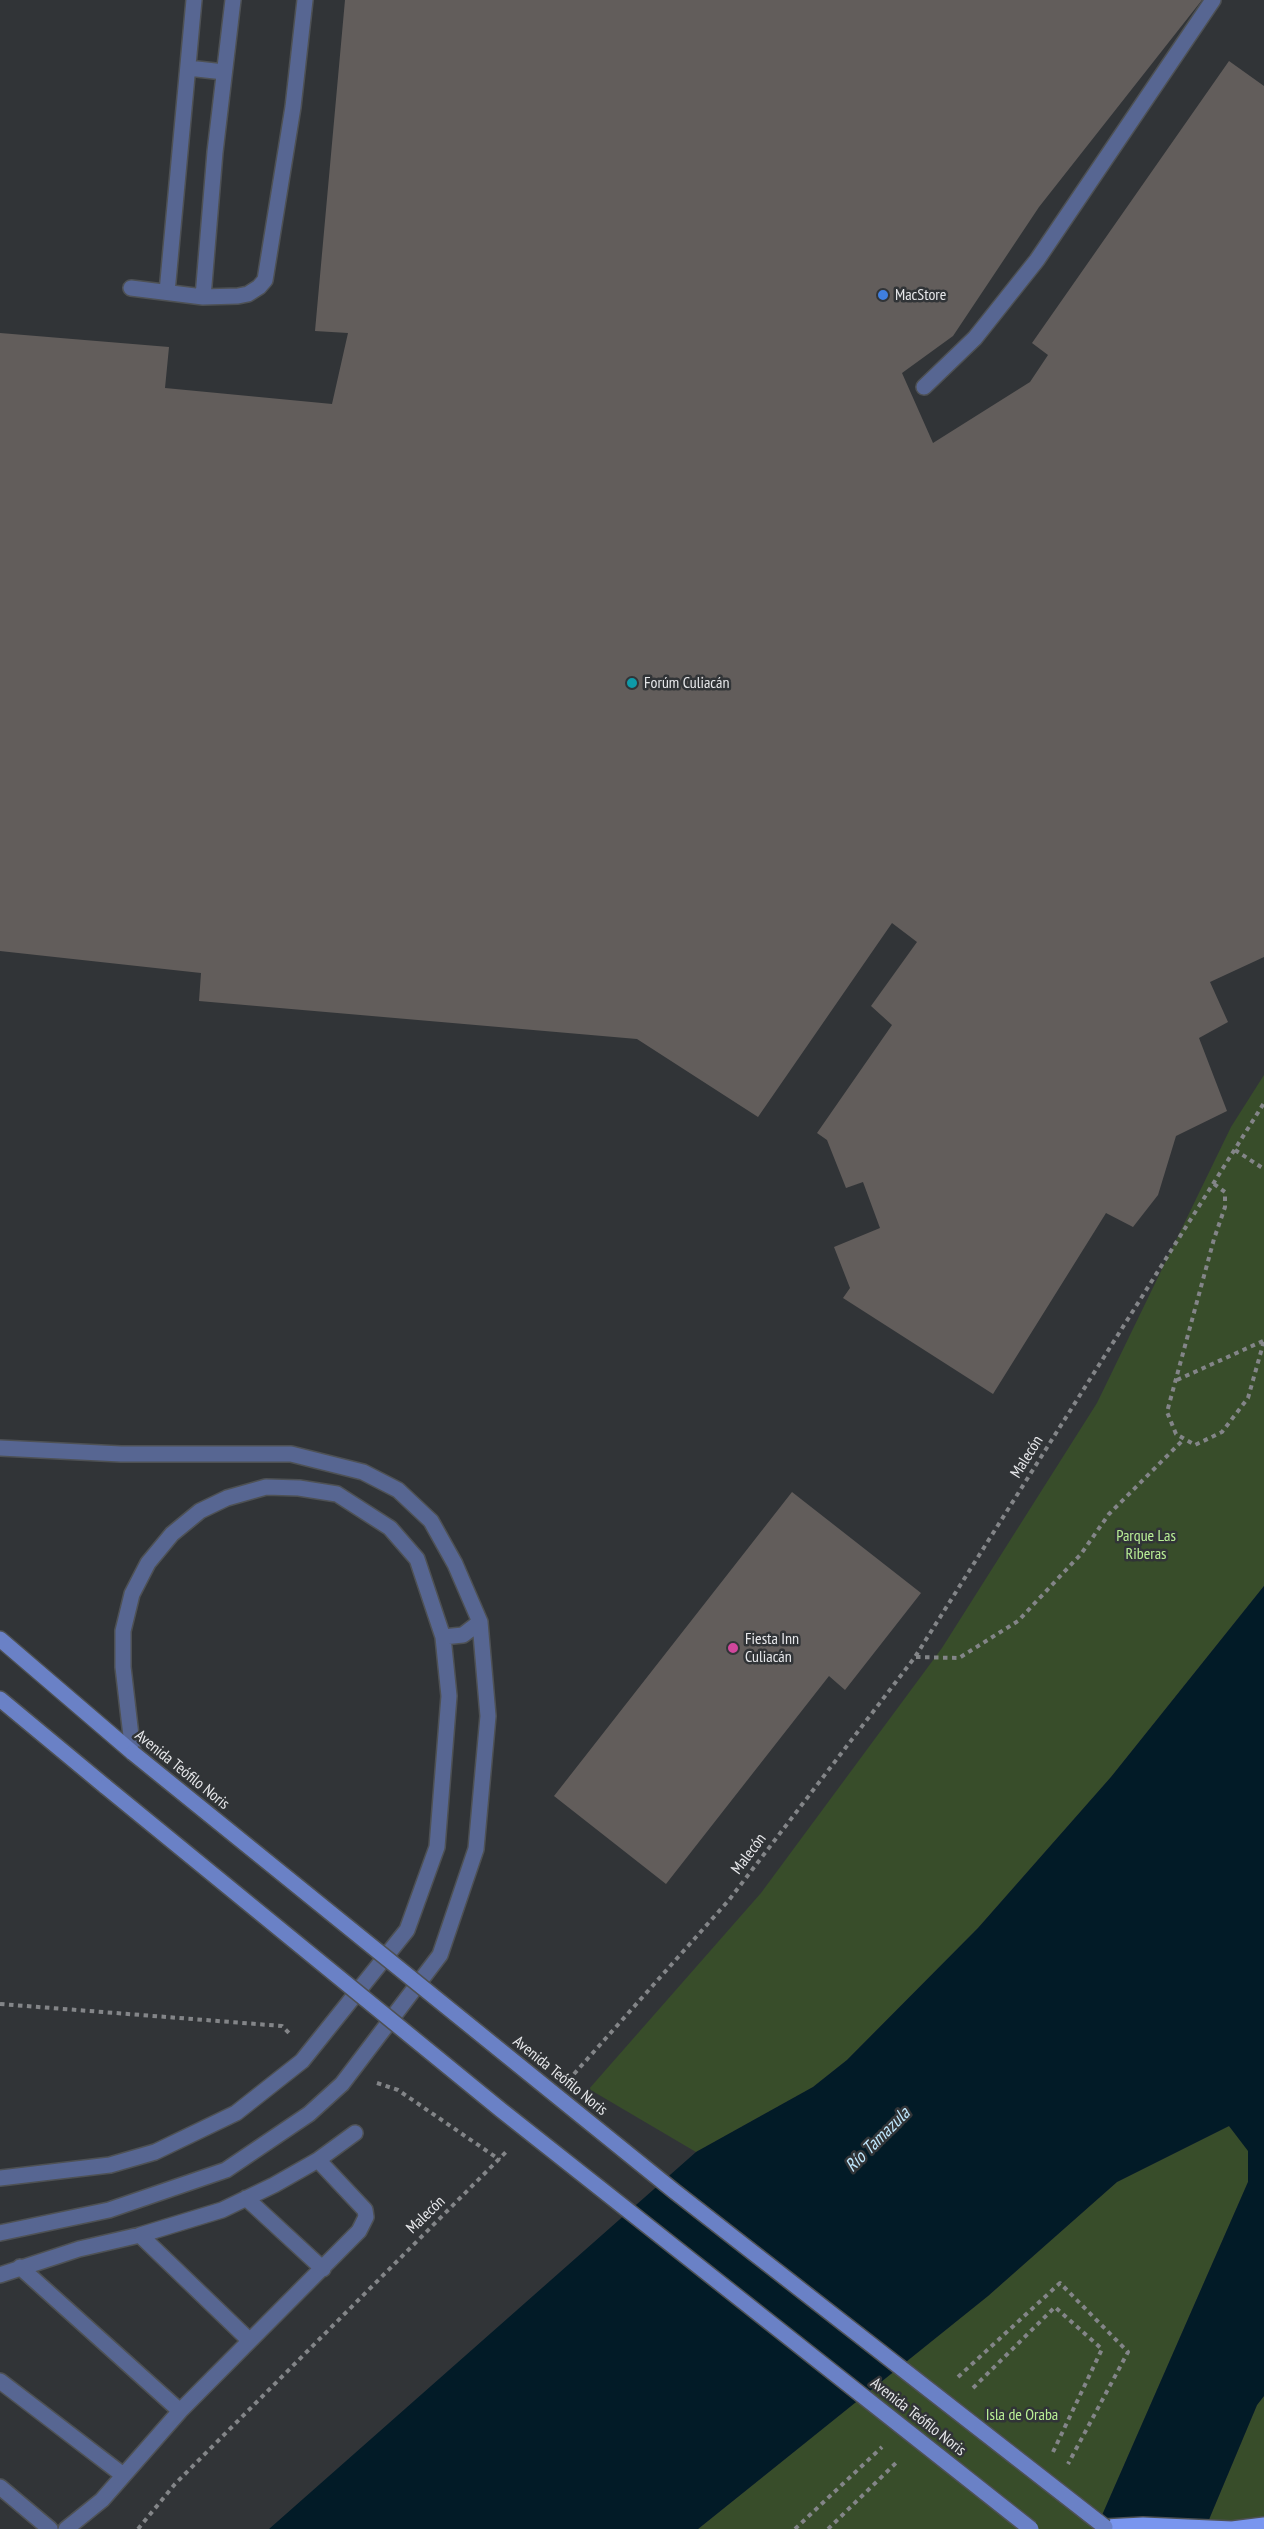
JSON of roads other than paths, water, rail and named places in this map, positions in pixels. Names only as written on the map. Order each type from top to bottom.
[{"type":"main road","name":"Avenida Teófilo Noris","points":[[0,1639],[133,1753],[674,2191],[1106,2528]]},
{"type":"main road","name":"Avenida Teófilo Noris","points":[[0,1699],[510,2117],[1031,2529]]},
{"type":"main road","points":[[1106,2528],[1143,2525],[1232,2529],[1264,2525]]},
{"type":"lane","points":[[167,292],[194,0]]},
{"type":"lane","points":[[203,297],[233,0]]},
{"type":"lane","points":[[131,288],[203,297],[248,294],[265,280],[293,107],[305,0]]},
{"type":"lane","points":[[924,387],[975,338],[1037,260],[1213,0]]},
{"type":"lane","points":[[188,68],[224,72]]},
{"type":"lane","points":[[0,1448],[121,1454],[291,1454],[363,1472],[398,1490],[431,1521],[455,1563],[480,1623],[488,1716],[476,1849],[440,1955],[342,2084],[309,2114],[226,2170],[109,2210],[0,2233]]},
{"type":"lane","points":[[0,2178],[110,2165],[155,2152],[236,2113],[302,2061],[407,1930],[437,1847],[449,1696],[443,1637],[417,1559],[390,1528],[337,1494],[299,1488],[266,1487],[227,1498],[200,1511],[172,1534],[148,1563],[132,1594],[123,1631],[123,1667],[133,1753]]},
{"type":"lane","points":[[443,1637],[463,1635],[480,1623]]},
{"type":"lane","points":[[0,2275],[79,2249],[140,2235],[222,2210],[318,2160],[355,2133]]},
{"type":"lane","points":[[66,2529],[102,2500],[180,2411],[353,2239],[366,2217],[365,2210],[318,2160]]},
{"type":"lane","points":[[246,2198],[323,2269]]},
{"type":"lane","points":[[140,2235],[249,2340]]},
{"type":"lane","points":[[20,2267],[180,2411]]},
{"type":"lane","points":[[0,2380],[123,2475]]},
{"type":"lane","points":[[0,2487],[50,2529]]},
{"type":"water","name":"Río Tamazula","points":[[1264,1586],[1264,2396],[1257,2405],[1205,2529],[1096,2529],[1248,2182],[1248,2151],[1229,2126],[1117,2182],[988,2296],[698,2529],[269,2529],[696,2152],[813,2087],[847,2060],[978,1928],[1111,1777]]},
{"type":"place","name":"MacStore","points":[[883,295]]},
{"type":"place","name":"Forúm Culiacán","points":[[632,683]]},
{"type":"place","name":"Fiesta Inn Culiacán","points":[[733,1648]]},
{"type":"park label","name":"Parque Las Riberas","points":[[1146,1545]]},
{"type":"park label","name":"Isla de Oraba","points":[[1022,2415]]}]
